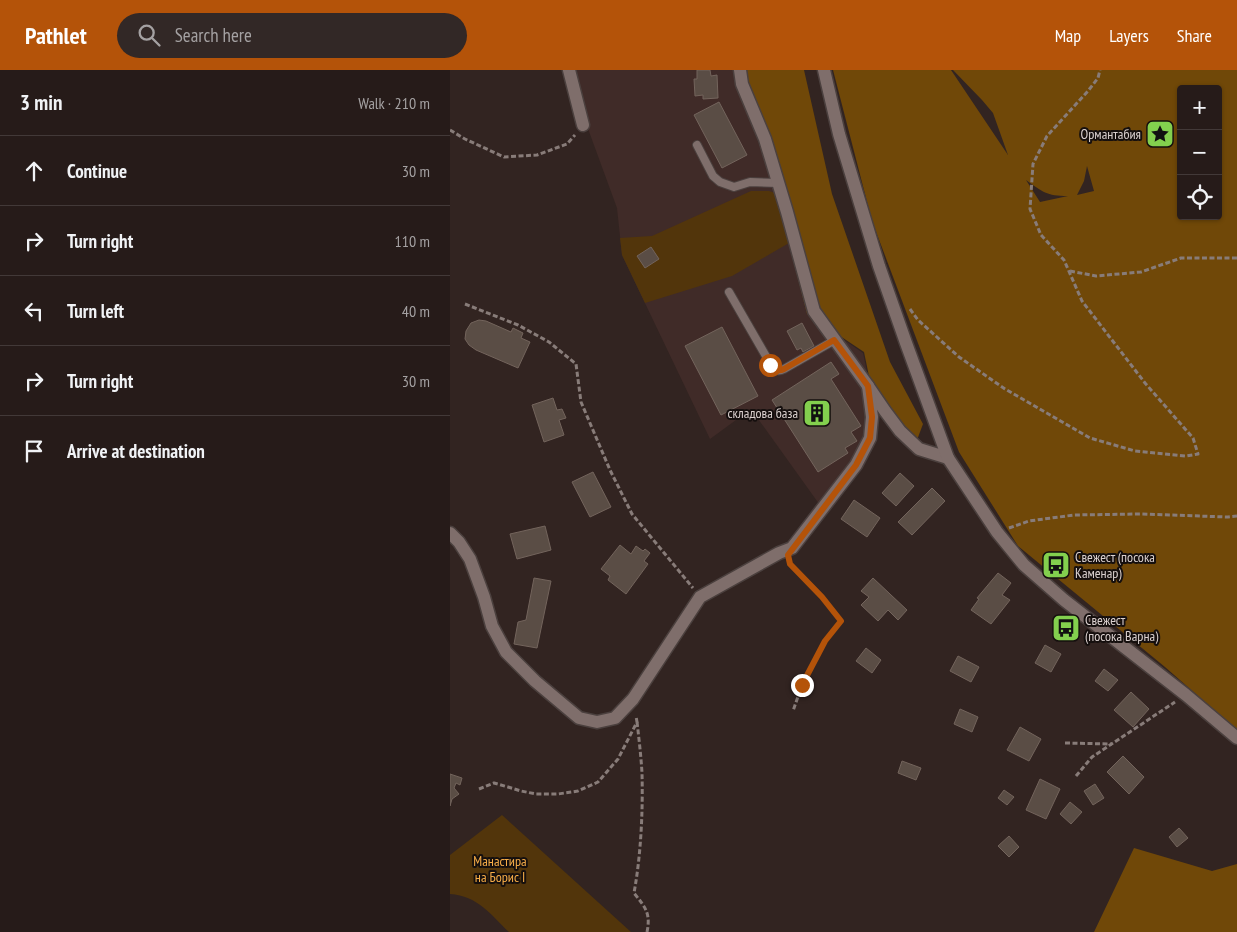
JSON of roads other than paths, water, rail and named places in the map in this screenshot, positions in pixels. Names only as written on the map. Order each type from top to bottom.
[{"type":"street","points":[[569,70],[583,125]]},
{"type":"street","points":[[740,70],[742,84],[765,138],[814,311],[884,411],[900,430],[919,449],[948,458]]},
{"type":"street","points":[[824,70],[839,134],[879,266],[948,458],[997,532],[1024,565],[1064,600],[1186,695],[1237,738]]},
{"type":"street","points":[[450,533],[459,542],[470,559],[492,626],[506,652],[535,681],[579,718],[597,722],[615,718],[634,699],[700,597],[779,553],[792,548],[856,465],[870,438],[872,417],[868,386]]},
{"type":"lane","points":[[697,145],[713,176],[720,182],[734,187],[750,182],[778,183]]},
{"type":"lane","points":[[729,292],[770,365],[775,370],[784,369],[834,340]]},
{"type":"place","name":"Ормантабия","points":[[1160,134]]},
{"type":"place","name":"складова база","points":[[817,413]]},
{"type":"place","name":"Свежест (посока Каменар)","points":[[1056,565]]},
{"type":"place","name":"Свежест (посока Варна)","points":[[1066,628]]},
{"type":"park label","name":"Манастира на Борис І","points":[[500,870]]}]
